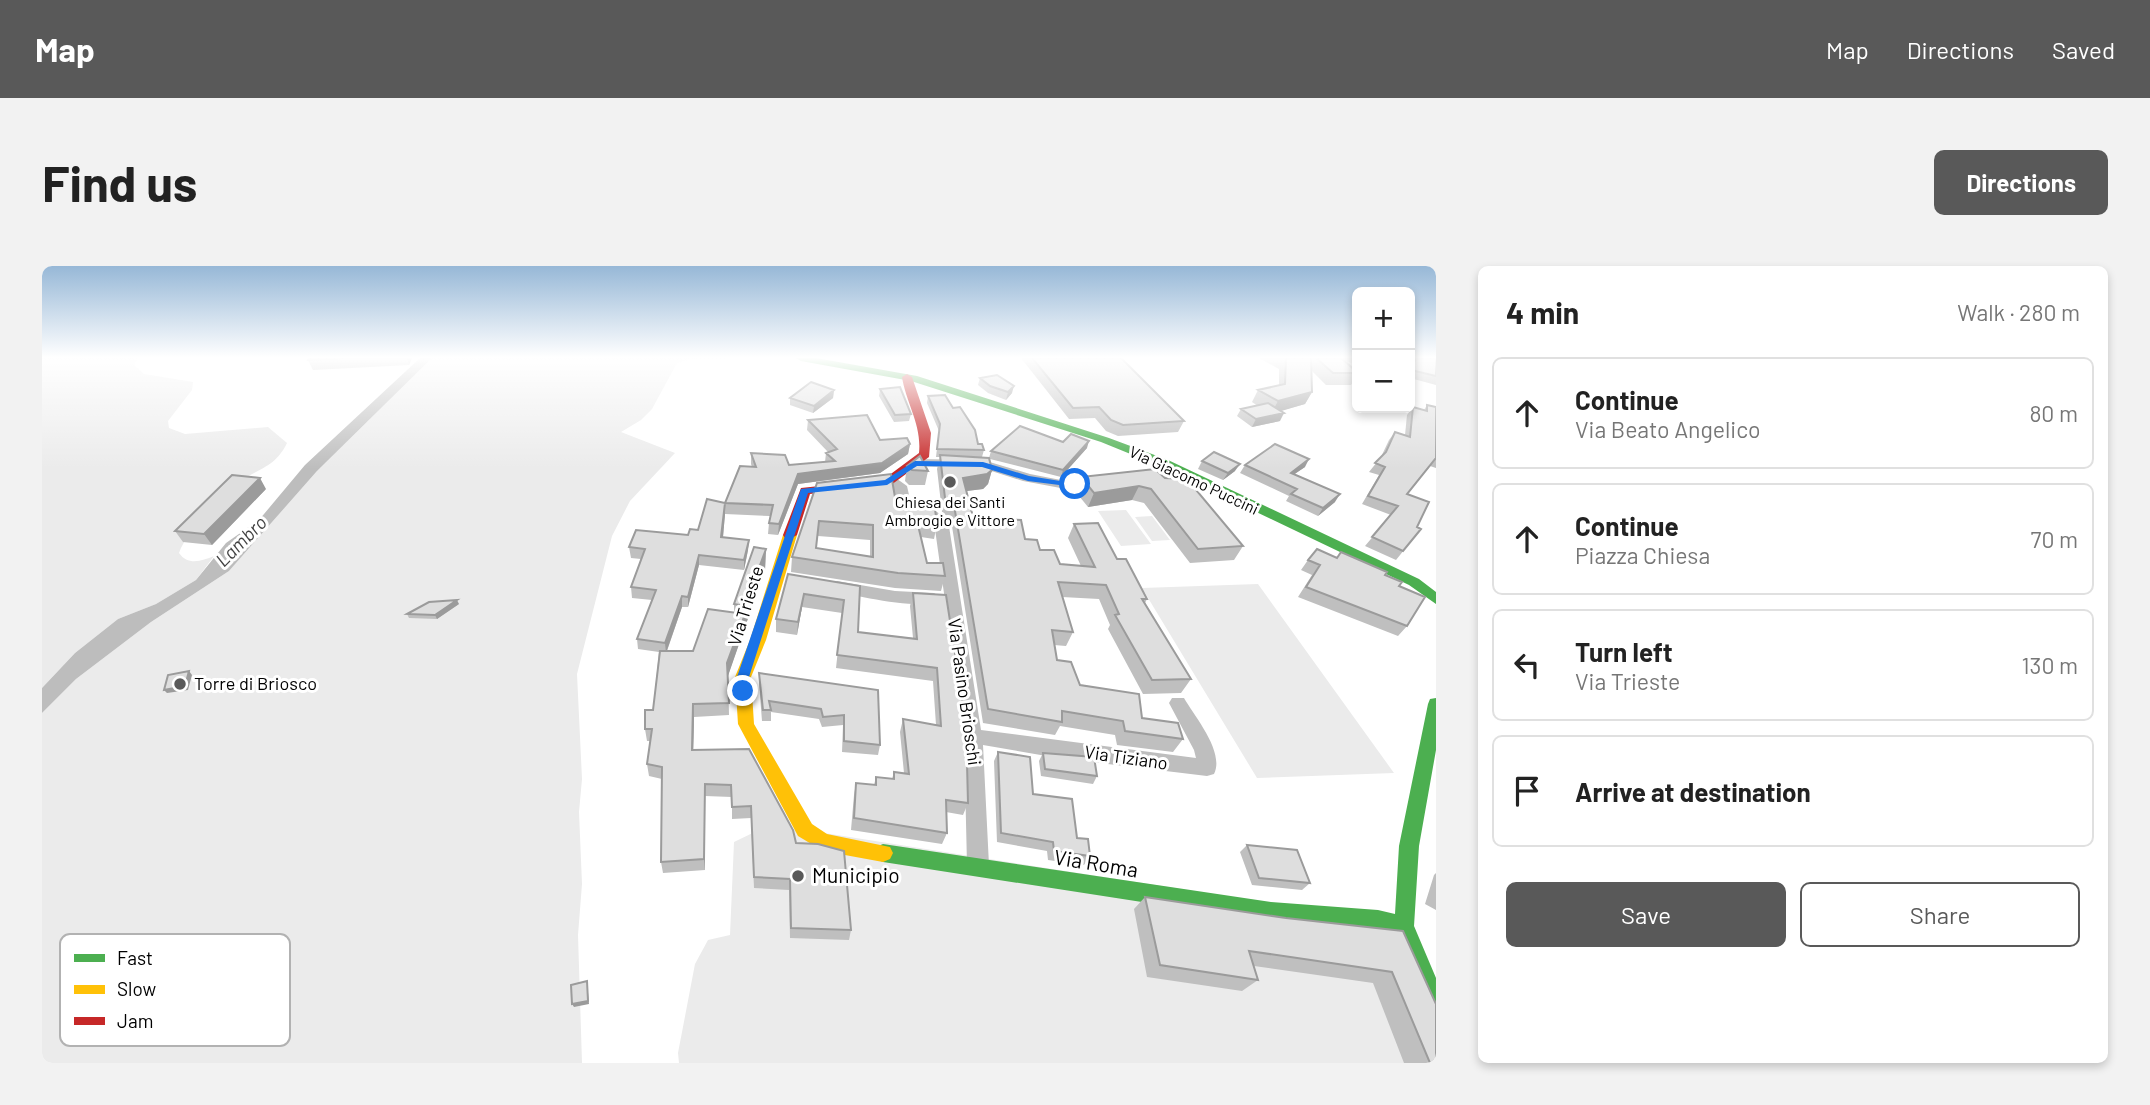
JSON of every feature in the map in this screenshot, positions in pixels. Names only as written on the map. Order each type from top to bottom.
[{"type":"street","points":[[896,478],[925,454],[929,435],[912,395]]},
{"type":"street","name":"Via Giacomo Puccini","points":[[965,395],[1034,417],[1183,472],[1414,582],[1436,599]]},
{"type":"street","points":[[915,463],[983,464],[1028,478],[1066,485],[1183,472]]},
{"type":"street","name":"Via Trieste","points":[[794,813],[746,724],[743,677],[758,640],[775,577],[805,491],[810,488],[896,478]]},
{"type":"street","name":"Via Pasino Brioschi","points":[[896,478],[906,512],[932,515],[941,520],[973,736],[978,865]]},
{"type":"street","points":[[775,577],[797,580]]},
{"type":"street","name":"Via Giacomo Puccini","points":[[1414,582],[1436,584]]},
{"type":"street","points":[[820,583],[895,597],[952,600]]},
{"type":"street","name":"Via Tiziano","points":[[973,736],[1058,750],[1207,768],[1208,761],[1204,750],[1178,703]]},
{"type":"street","points":[[1436,704],[1409,846],[1404,926],[1436,1004]]},
{"type":"street","name":"Via Roma","points":[[794,813],[805,830],[823,842],[1245,908],[1378,920],[1404,926]]},
{"type":"shaded area","points":[[42,395],[188,395],[168,421],[169,428],[185,434],[268,427],[287,443],[271,463],[238,483],[222,497],[189,535],[179,553],[183,557],[195,561],[214,556],[196,580],[156,604],[118,619],[75,653],[42,688]]},
{"type":"shaded area","points":[[394,395],[660,395],[652,409],[641,420],[621,432],[675,453],[630,501],[612,536],[577,674],[582,779],[579,812],[582,884],[578,935],[582,1063],[42,1063],[42,713],[76,679],[151,622],[229,571],[317,471]]},
{"type":"shaded area","points":[[1126,510],[1151,544],[1121,546],[1098,511]]},
{"type":"shaded area","points":[[1152,516],[1170,540],[1152,541],[1135,517]]},
{"type":"shaded area","points":[[1258,584],[1394,773],[1257,778],[1142,588]]},
{"type":"shaded area","points":[[763,828],[805,830],[1378,920],[1436,1063],[679,1063],[678,1053],[695,964],[708,940],[730,935],[734,842]]},
{"type":"water","name":"Lambro","points":[[380,395],[394,395],[317,471],[229,571],[151,622],[76,679],[42,713],[42,688],[75,653],[118,619],[156,604],[196,580],[226,543],[259,520],[305,465]]},
{"type":"building","points":[[794,395],[828,395],[814,406],[790,398]]},
{"type":"building","points":[[884,395],[903,395],[911,414],[895,415]]},
{"type":"building","points":[[945,395],[953,408],[960,407],[975,430],[978,444],[982,444],[984,450],[937,449],[940,424],[928,396]]},
{"type":"building","points":[[1062,395],[1158,395],[1184,421],[1123,425],[1111,420],[1099,407],[1073,408]]},
{"type":"building","points":[[1267,395],[1300,395],[1278,401]]},
{"type":"building","points":[[1268,403],[1284,413],[1256,419],[1241,409]]},
{"type":"building","points":[[1427,405],[1436,407],[1436,458],[1407,494],[1429,502],[1417,527],[1421,529],[1403,551],[1372,537],[1398,506],[1368,496],[1385,467],[1375,463],[1386,452],[1395,432],[1410,437],[1415,408],[1427,411]]},
{"type":"building","points":[[867,415],[880,440],[907,438],[910,444],[882,463],[798,474],[779,524],[769,523],[773,505],[725,503],[740,466],[756,467],[751,453],[785,455],[789,465],[835,461],[826,453],[837,449],[808,420]]},
{"type":"building","points":[[1020,426],[1063,442],[1071,434],[1089,441],[1063,470],[991,451]]},
{"type":"building","points":[[1275,444],[1309,459],[1291,473],[1340,494],[1323,508],[1291,494],[1297,489],[1245,465]]},
{"type":"building","points":[[1214,452],[1240,464],[1228,473],[1202,461]]},
{"type":"building","points":[[940,455],[989,458],[992,470],[987,474],[963,478],[973,517],[1021,520],[1025,539],[1037,540],[1040,550],[1054,550],[1060,564],[1095,567],[1074,524],[1098,523],[1117,559],[1126,559],[1147,599],[1142,599],[1191,679],[1152,680],[1115,615],[1119,614],[1106,585],[1058,582],[1073,632],[1052,630],[1057,660],[1071,662],[1080,685],[1139,694],[1142,718],[1178,723],[1183,739],[1125,731],[1123,721],[1062,711],[1062,722],[988,709],[954,505],[945,498]]},
{"type":"building","points":[[920,456],[928,471],[912,470],[907,466]]},
{"type":"building","points":[[1155,469],[1165,478],[1187,479],[1243,546],[1198,549],[1151,489],[1139,486],[1094,493],[1081,477]]},
{"type":"building","points":[[891,474],[896,503],[935,509],[937,524],[917,521],[927,563],[943,563],[945,576],[898,573],[792,557],[817,483]],"holes":[[[819,521],[873,525],[873,557],[816,548]]]},
{"type":"building","points":[[232,475],[260,478],[204,534],[175,531]]},
{"type":"building","points":[[707,499],[725,503],[721,537],[749,540],[744,560],[699,555],[688,597],[682,596],[665,643],[637,639],[656,590],[631,587],[645,549],[629,547],[636,530],[688,535],[690,529],[698,530]]},
{"type":"building","points":[[754,547],[766,549],[745,606],[734,604]]},
{"type":"building","points":[[1317,549],[1337,558],[1341,552],[1387,572],[1385,575],[1402,582],[1399,586],[1425,597],[1407,626],[1306,587],[1320,565],[1308,560]]},
{"type":"building","points":[[788,574],[860,586],[858,632],[917,639],[913,593],[946,595],[966,724],[968,803],[946,800],[947,833],[854,818],[856,783],[876,785],[876,777],[894,779],[894,772],[909,774],[903,719],[941,726],[937,668],[837,655],[844,600],[804,594],[798,622],[776,619]]},
{"type":"building","points":[[457,600],[435,615],[407,614],[429,602]]},
{"type":"building","points":[[708,609],[745,614],[727,663],[729,703],[693,704],[692,750],[749,749],[793,830],[796,843],[818,844],[844,851],[851,930],[791,928],[790,879],[754,877],[751,806],[732,807],[731,785],[705,784],[704,859],[661,862],[662,767],[647,764],[652,729],[645,729],[645,710],[653,710],[660,651],[693,651]]},
{"type":"building","points":[[189,671],[185,686],[164,690],[168,675]]},
{"type":"building","points":[[759,673],[878,690],[880,745],[844,741],[844,715],[823,717],[821,709],[769,701],[771,710],[763,710]]},
{"type":"building","points":[[998,752],[1030,757],[1033,794],[1072,799],[1077,838],[1088,839],[1090,856],[1054,851],[1053,842],[1001,833]]},
{"type":"building","points":[[1043,753],[1094,757],[1097,776],[1045,769]]},
{"type":"building","points":[[1247,845],[1297,850],[1310,883],[1259,878]]},
{"type":"building","points":[[1145,897],[1286,918],[1403,931],[1436,1004],[1436,1063],[1430,1063],[1392,972],[1249,951],[1258,980],[1160,965]]},
{"type":"building","points":[[587,981],[588,1001],[572,1004],[571,985]]},
{"type":"traffic: fast","points":[[966,395],[1105,440],[1164,463],[1414,582],[1436,599]]},
{"type":"traffic: fast","points":[[1436,704],[1409,846],[1404,926],[1436,1004]]},
{"type":"traffic: fast","points":[[883,853],[1271,912],[1378,920],[1404,926]]},
{"type":"traffic: slow","points":[[790,535],[758,640],[743,677],[746,724],[805,830],[823,842],[883,853]]},
{"type":"traffic: jam","points":[[790,535],[805,491],[887,482],[925,454],[925,433],[911,395]]},
{"type":"place","name":"Chiesa dei Santi Ambrogio e Vittore","points":[[950,482]]},
{"type":"place","name":"Torre di Briosco","points":[[180,684]]},
{"type":"place","name":"Municipio","points":[[798,876]]},
{"type":"route","points":[[743,691],[743,677],[758,640],[776,574],[805,491],[810,488],[887,482],[915,463],[983,464],[1028,478],[1066,485],[1075,484]]}]
